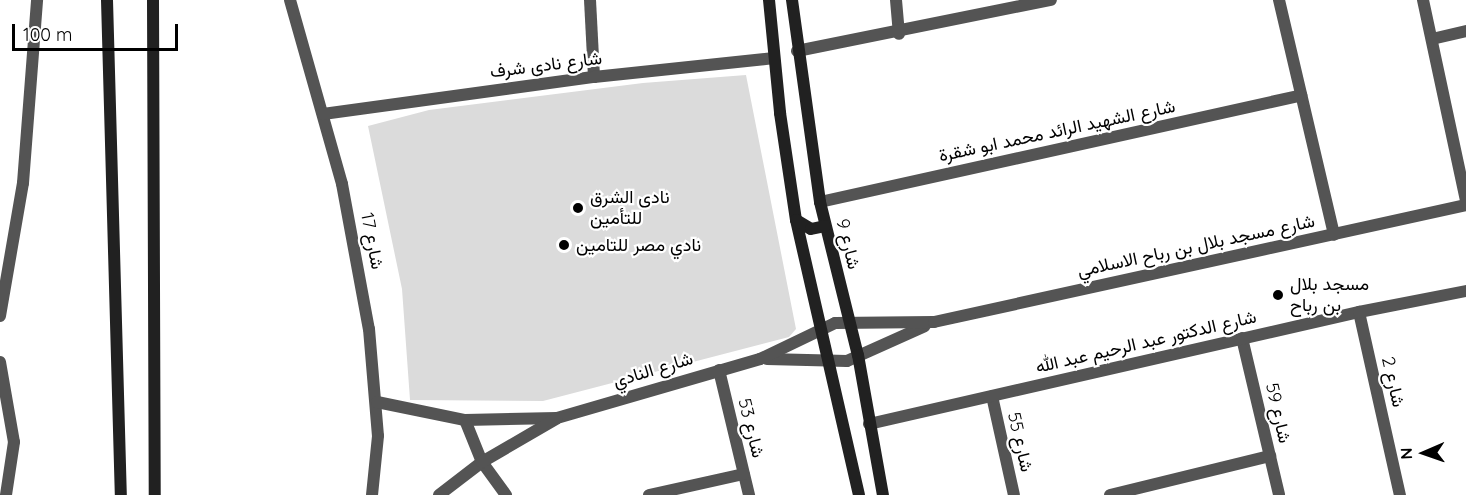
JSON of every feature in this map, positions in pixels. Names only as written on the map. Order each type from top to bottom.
[{"type":"main road","points":[[107,0],[121,495]]},
{"type":"main road","points":[[153,0],[155,495]]},
{"type":"main road","points":[[769,0],[774,58],[796,220],[859,495]]},
{"type":"main road","name":"شارع 9","points":[[792,0],[797,51],[820,202],[858,355],[883,495]]},
{"type":"main road","points":[[796,220],[811,229],[825,226]]},
{"type":"street","points":[[0,316],[23,183],[37,0]]},
{"type":"street","name":"شارع 17","points":[[290,0],[323,114],[357,256],[377,402],[372,495]]},
{"type":"street","points":[[590,0],[594,77]]},
{"type":"street","points":[[896,0],[898,34]]},
{"type":"street","points":[[797,51],[898,34],[1051,0]]},
{"type":"street","points":[[1279,0],[1334,235]]},
{"type":"street","points":[[1423,0],[1466,201]]},
{"type":"street","points":[[1432,39],[1466,31]]},
{"type":"street","name":"شارع نادى شرف","points":[[323,114],[594,77],[774,58]]},
{"type":"street","name":"شارع الشهيد الرائد محمد ابو شقرة","points":[[820,202],[1301,95]]},
{"type":"street","name":"شارع مسجد بلال بن رباح الاسلامي","points":[[850,324],[934,322],[1466,205]]},
{"type":"street","name":"شارع الدكتور عبد الرحيم عبد الله","points":[[869,424],[1242,338],[1466,291]]},
{"type":"street","name":"شارع 2","points":[[1359,312],[1400,495]]},
{"type":"street","name":"شارع مسجد بلال بن رباح الاسلامي","points":[[858,355],[934,322]]},
{"type":"street","name":"شارع النادي","points":[[439,495],[482,462],[557,418],[760,359],[835,323],[850,324]]},
{"type":"street","name":"شارع 59","points":[[1242,338],[1279,495]]},
{"type":"street","name":"شارع النادي","points":[[760,359],[840,362],[858,355]]},
{"type":"street","points":[[0,362],[14,442],[6,495]]},
{"type":"street","name":"شارع 53","points":[[719,370],[749,495]]},
{"type":"street","name":"شارع 55","points":[[992,396],[1014,495]]},
{"type":"street","name":"شارع النادي","points":[[377,402],[465,420],[557,418]]},
{"type":"street","points":[[465,420],[482,462],[506,495]]},
{"type":"street","points":[[1110,495],[1138,492],[1270,456]]},
{"type":"street","points":[[649,495],[744,474]]},
{"type":"shaded area","name":"نادى الشرق للتأمين","points":[[746,75],[796,329],[789,337],[543,401],[410,400],[402,289],[368,126],[429,110],[643,83]]},
{"type":"place","name":"نادى الشرق للتأمين","points":[[578,208]]},
{"type":"place","name":"نادي مصر للتامين","points":[[564,245]]},
{"type":"place","name":"مسجد بلال بن رباح","points":[[1278,295]]}]
